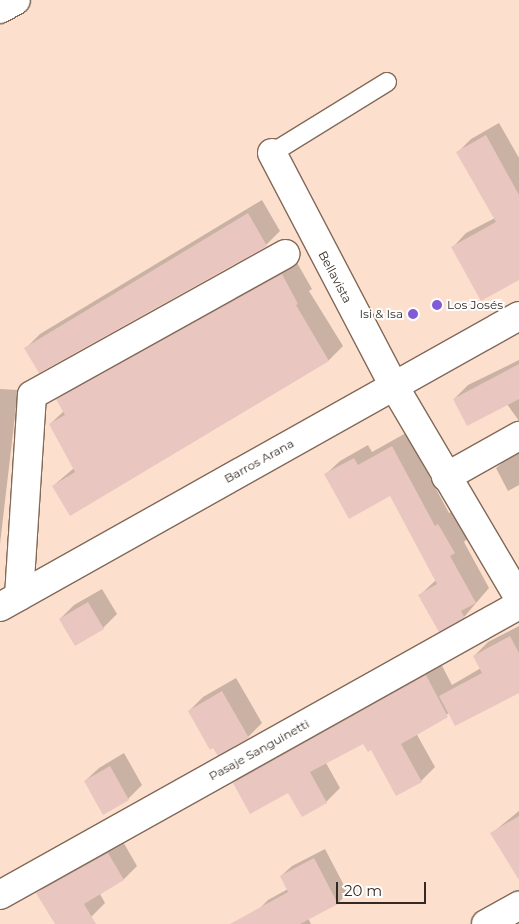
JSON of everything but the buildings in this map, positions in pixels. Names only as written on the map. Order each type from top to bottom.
[{"type":"street","points":[[0,9],[16,0]]},
{"type":"street","name":"Bellavista","points":[[272,153],[394,386],[519,598]]},
{"type":"street","points":[[10,602],[32,395],[285,254]]},
{"type":"street","name":"Barros Arana","points":[[10,602],[519,316]]},
{"type":"street","points":[[446,477],[519,436]]},
{"type":"street","name":"Pasaje Sanguinetti","points":[[0,895],[519,605]]},
{"type":"street","points":[[486,924],[519,906]]},
{"type":"lane","points":[[272,153],[387,82]]},
{"type":"place","name":"Los Josés","points":[[437,305]]},
{"type":"place","name":"Isi & Isa","points":[[413,314]]}]
